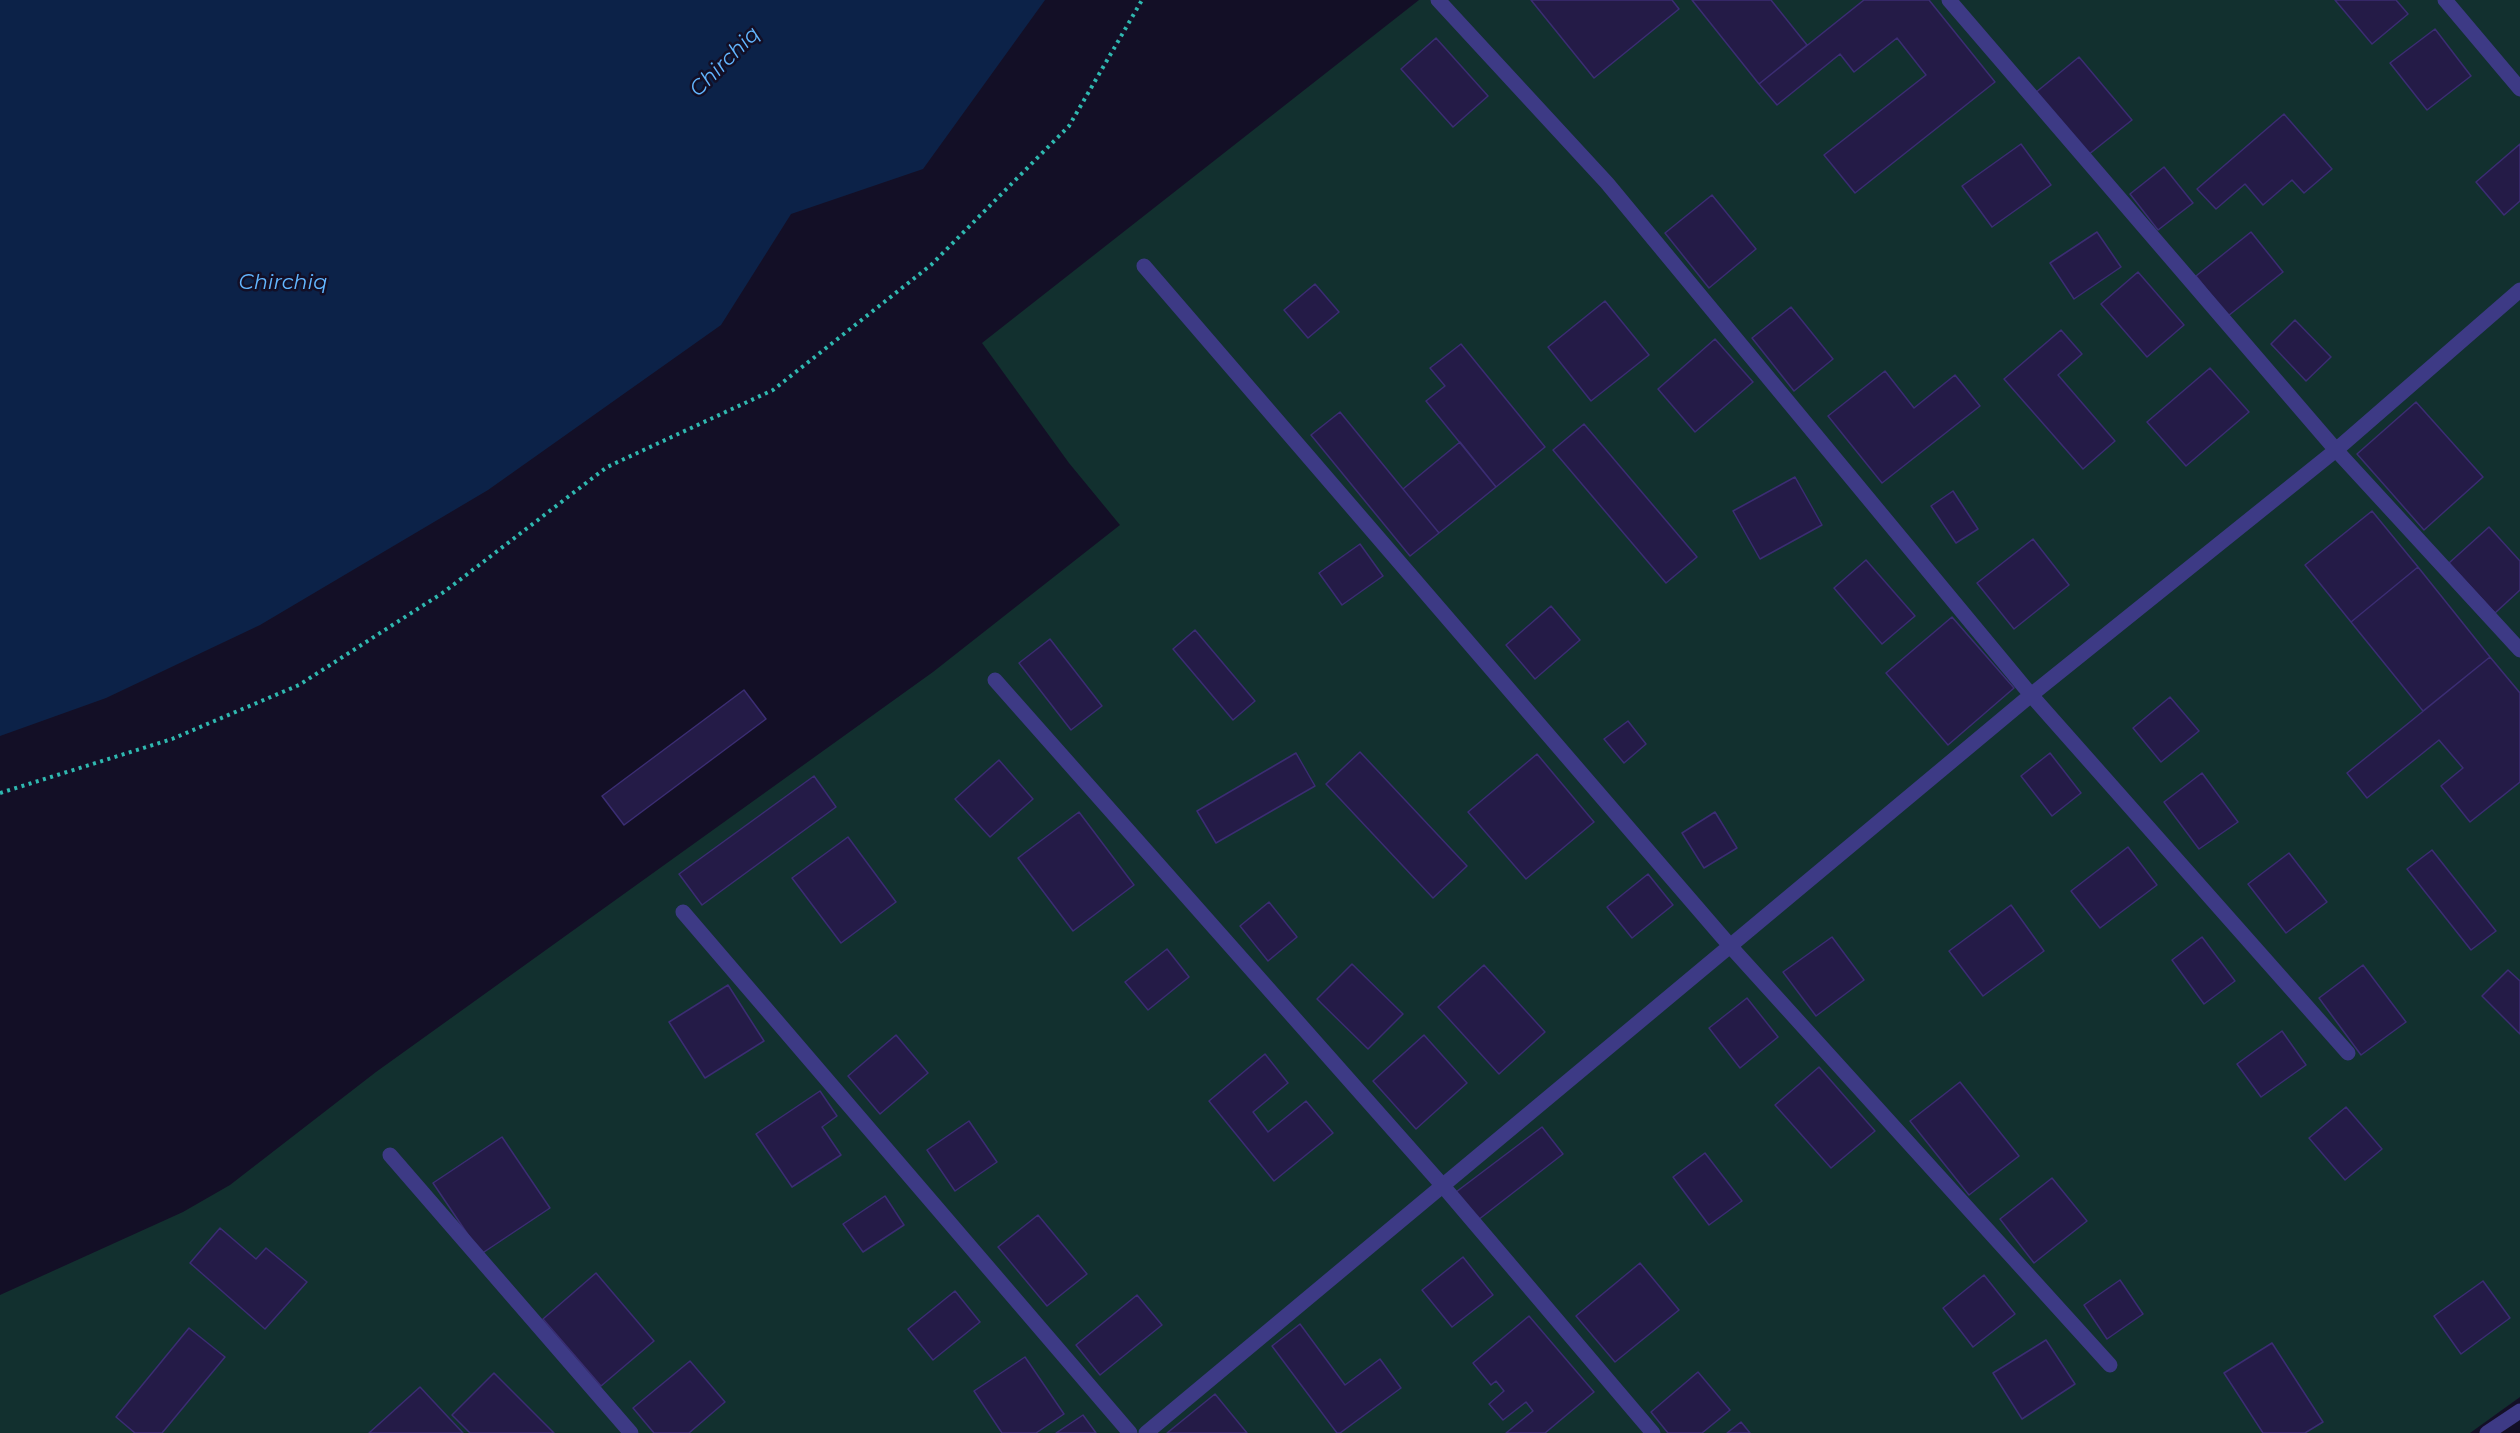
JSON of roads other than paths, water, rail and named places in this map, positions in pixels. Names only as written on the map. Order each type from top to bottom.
[{"type":"street","points":[[1438,0],[1607,183],[2031,695],[2348,1053]]},
{"type":"street","points":[[1949,0],[2336,450],[2520,650]]},
{"type":"street","points":[[2445,0],[2520,89]]},
{"type":"street","points":[[1144,266],[1731,947],[2110,1365]]},
{"type":"street","points":[[1146,1433],[2031,695],[2336,450],[2520,290]]},
{"type":"street","points":[[995,680],[1443,1186],[1653,1433]]},
{"type":"street","points":[[683,912],[1130,1433]]},
{"type":"street","points":[[390,1155],[632,1433]]},
{"type":"street","points":[[2487,1433],[2520,1411]]},
{"type":"water","name":"Chirchiq","points":[[0,0],[1045,0],[923,169],[791,214],[721,325],[488,490],[260,625],[106,698],[0,736]]}]
